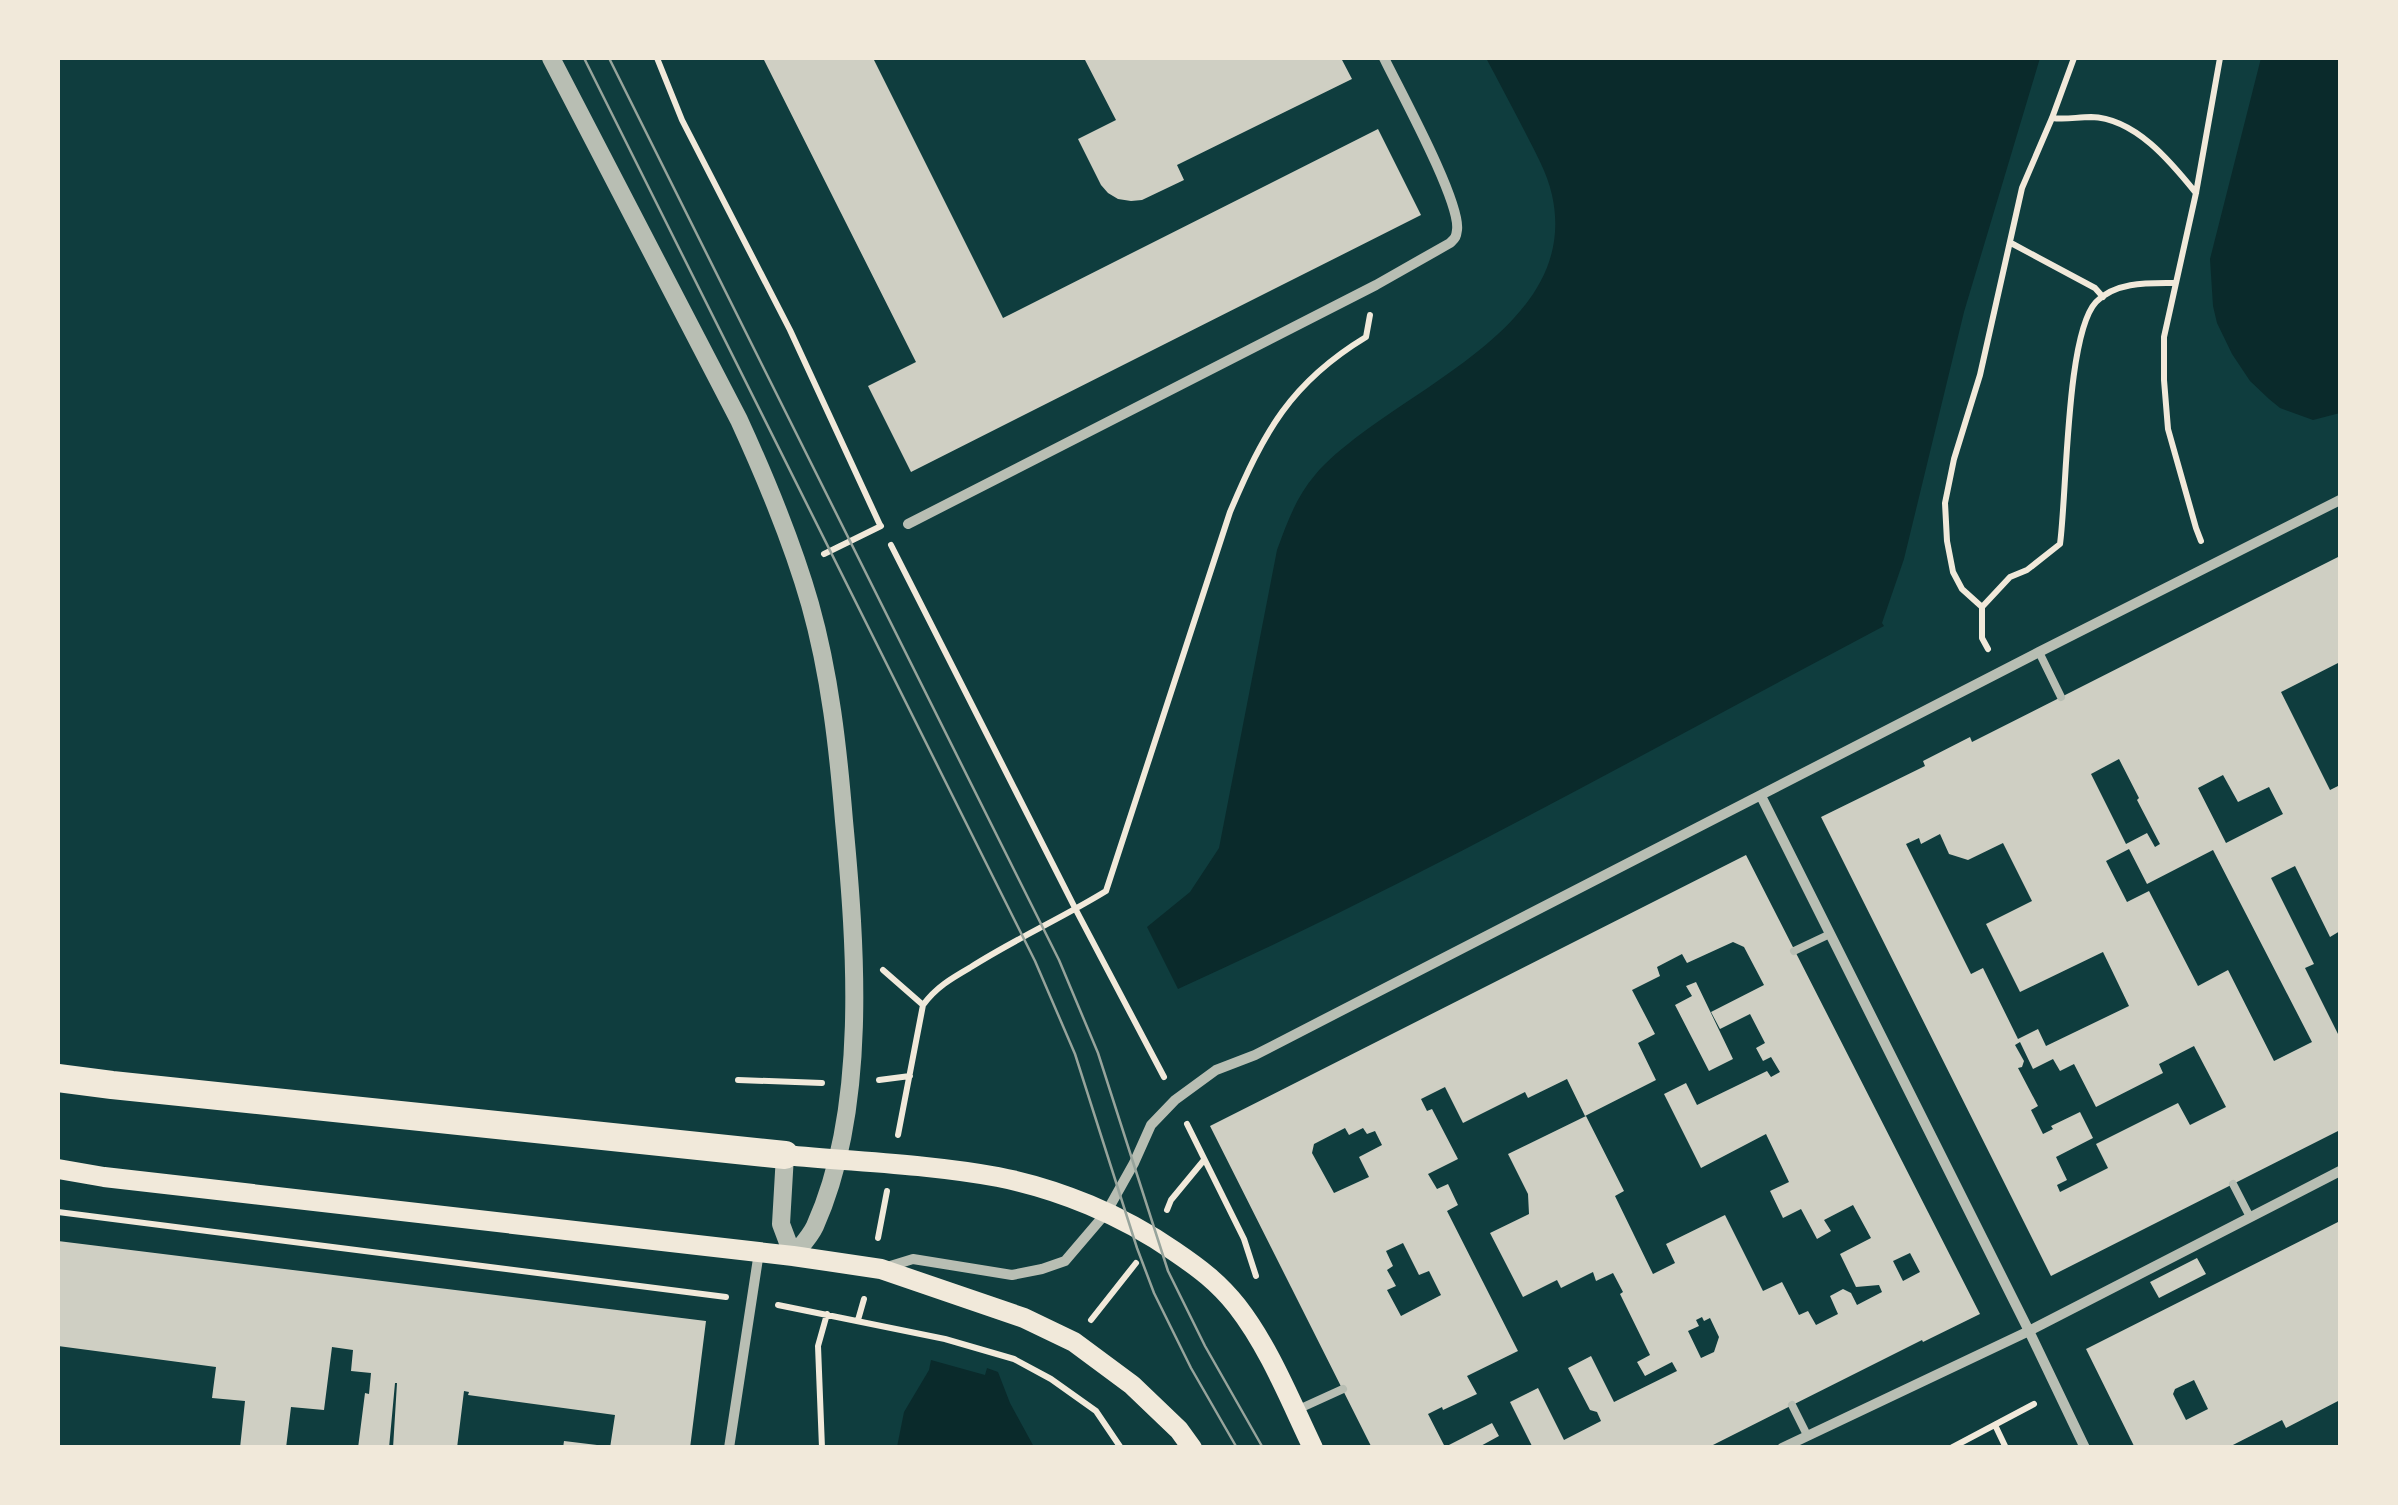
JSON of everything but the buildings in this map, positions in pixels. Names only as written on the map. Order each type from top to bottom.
[{"type":"highway","points":[[58,1065],[112,1085]]},
{"type":"highway","points":[[58,1078],[784,1154]]},
{"type":"main road","points":[[784,1154],[999,1177],[1055,1192],[1155,1238],[1213,1278],[1238,1308],[1261,1342],[1312,1448]]},
{"type":"main road","points":[[58,1169],[877,1268],[1024,1318],[1074,1342],[1132,1384],[1192,1448]]},
{"type":"street","points":[[552,58],[746,436],[776,504],[810,603],[830,696],[851,898],[851,1083],[838,1160],[814,1228],[793,1256]]},
{"type":"street","points":[[908,524],[1450,244],[1458,227],[1451,196],[1384,58]]},
{"type":"street","points":[[877,1268],[913,1259],[1012,1275],[1065,1261],[1106,1213],[1151,1125],[1175,1100],[1216,1070],[1254,1056],[2340,500]]},
{"type":"street","points":[[1761,796],[2085,1448]]},
{"type":"street","points":[[784,1154],[782,1224],[793,1256]]},
{"type":"street","points":[[1782,1448],[2029,1331],[2340,1172]]},
{"type":"street","points":[[729,1448],[759,1252]]},
{"type":"lane","points":[[2038,652],[2061,697]]},
{"type":"lane","points":[[1794,952],[1830,934]]},
{"type":"lane","points":[[2234,1184],[2250,1217]]},
{"type":"lane","points":[[1295,1411],[1343,1389]]},
{"type":"lane","points":[[1792,1405],[1807,1435]]},
{"type":"path","points":[[657,58],[682,120],[790,330],[881,526],[818,558]]},
{"type":"path","points":[[1982,608],[1962,590],[1953,572],[1945,502],[1983,360],[2022,188],[2074,58]]},
{"type":"path","points":[[2212,564],[2196,528],[2168,429],[2164,337],[2196,193],[2220,58]]},
{"type":"path","points":[[2052,118],[2092,117],[2114,122],[2154,146],[2196,193]]},
{"type":"path","points":[[2010,243],[2095,288],[2103,297]]},
{"type":"path","points":[[2000,672],[1982,638],[1982,608],[2010,577],[2027,570],[2060,544],[2077,351],[2090,312],[2117,289],[2176,283]]},
{"type":"path","points":[[858,1320],[877,1268],[923,1006],[934,991],[980,960],[1106,890],[1230,512],[1252,459],[1290,398],[1337,355],[1366,337],[1376,284]]},
{"type":"path","points":[[890,544],[1166,1081]]},
{"type":"path","points":[[882,968],[923,1006]]},
{"type":"path","points":[[1183,1116],[1244,1239],[1257,1280]]},
{"type":"path","points":[[1051,1379],[1074,1342],[1155,1238],[1171,1200],[1204,1160]]},
{"type":"path","points":[[58,1212],[752,1300],[944,1339],[1014,1360],[1051,1379],[1096,1411],[1120,1448]]},
{"type":"path","points":[[822,1448],[818,1346],[827,1314]]},
{"type":"path","points":[[1951,1448],[2058,1391]]},
{"type":"path","points":[[1994,1424],[2006,1448]]},
{"type":"water","points":[[1486,58],[2040,58],[1964,312],[1884,626],[1446,859],[1178,989],[1147,927],[1190,892],[1219,848],[1277,550],[1297,501],[1315,475],[1347,445],[1472,356],[1510,323],[1538,286],[1554,244],[1552,195],[1547,178]]},
{"type":"water","points":[[2261,58],[2340,58],[2340,413],[2313,420],[2280,408],[2250,381],[2232,354],[2213,306],[2210,259]]},
{"type":"water","points":[[931,1360],[985,1375],[987,1368],[998,1372],[1034,1447],[897,1447],[904,1412]]},
{"type":"tram line","points":[[584,58],[1035,961],[1075,1054],[1154,1293],[1237,1448]]},
{"type":"tram line","points":[[609,58],[1059,960],[1098,1053],[1168,1271],[1263,1448]]}]
